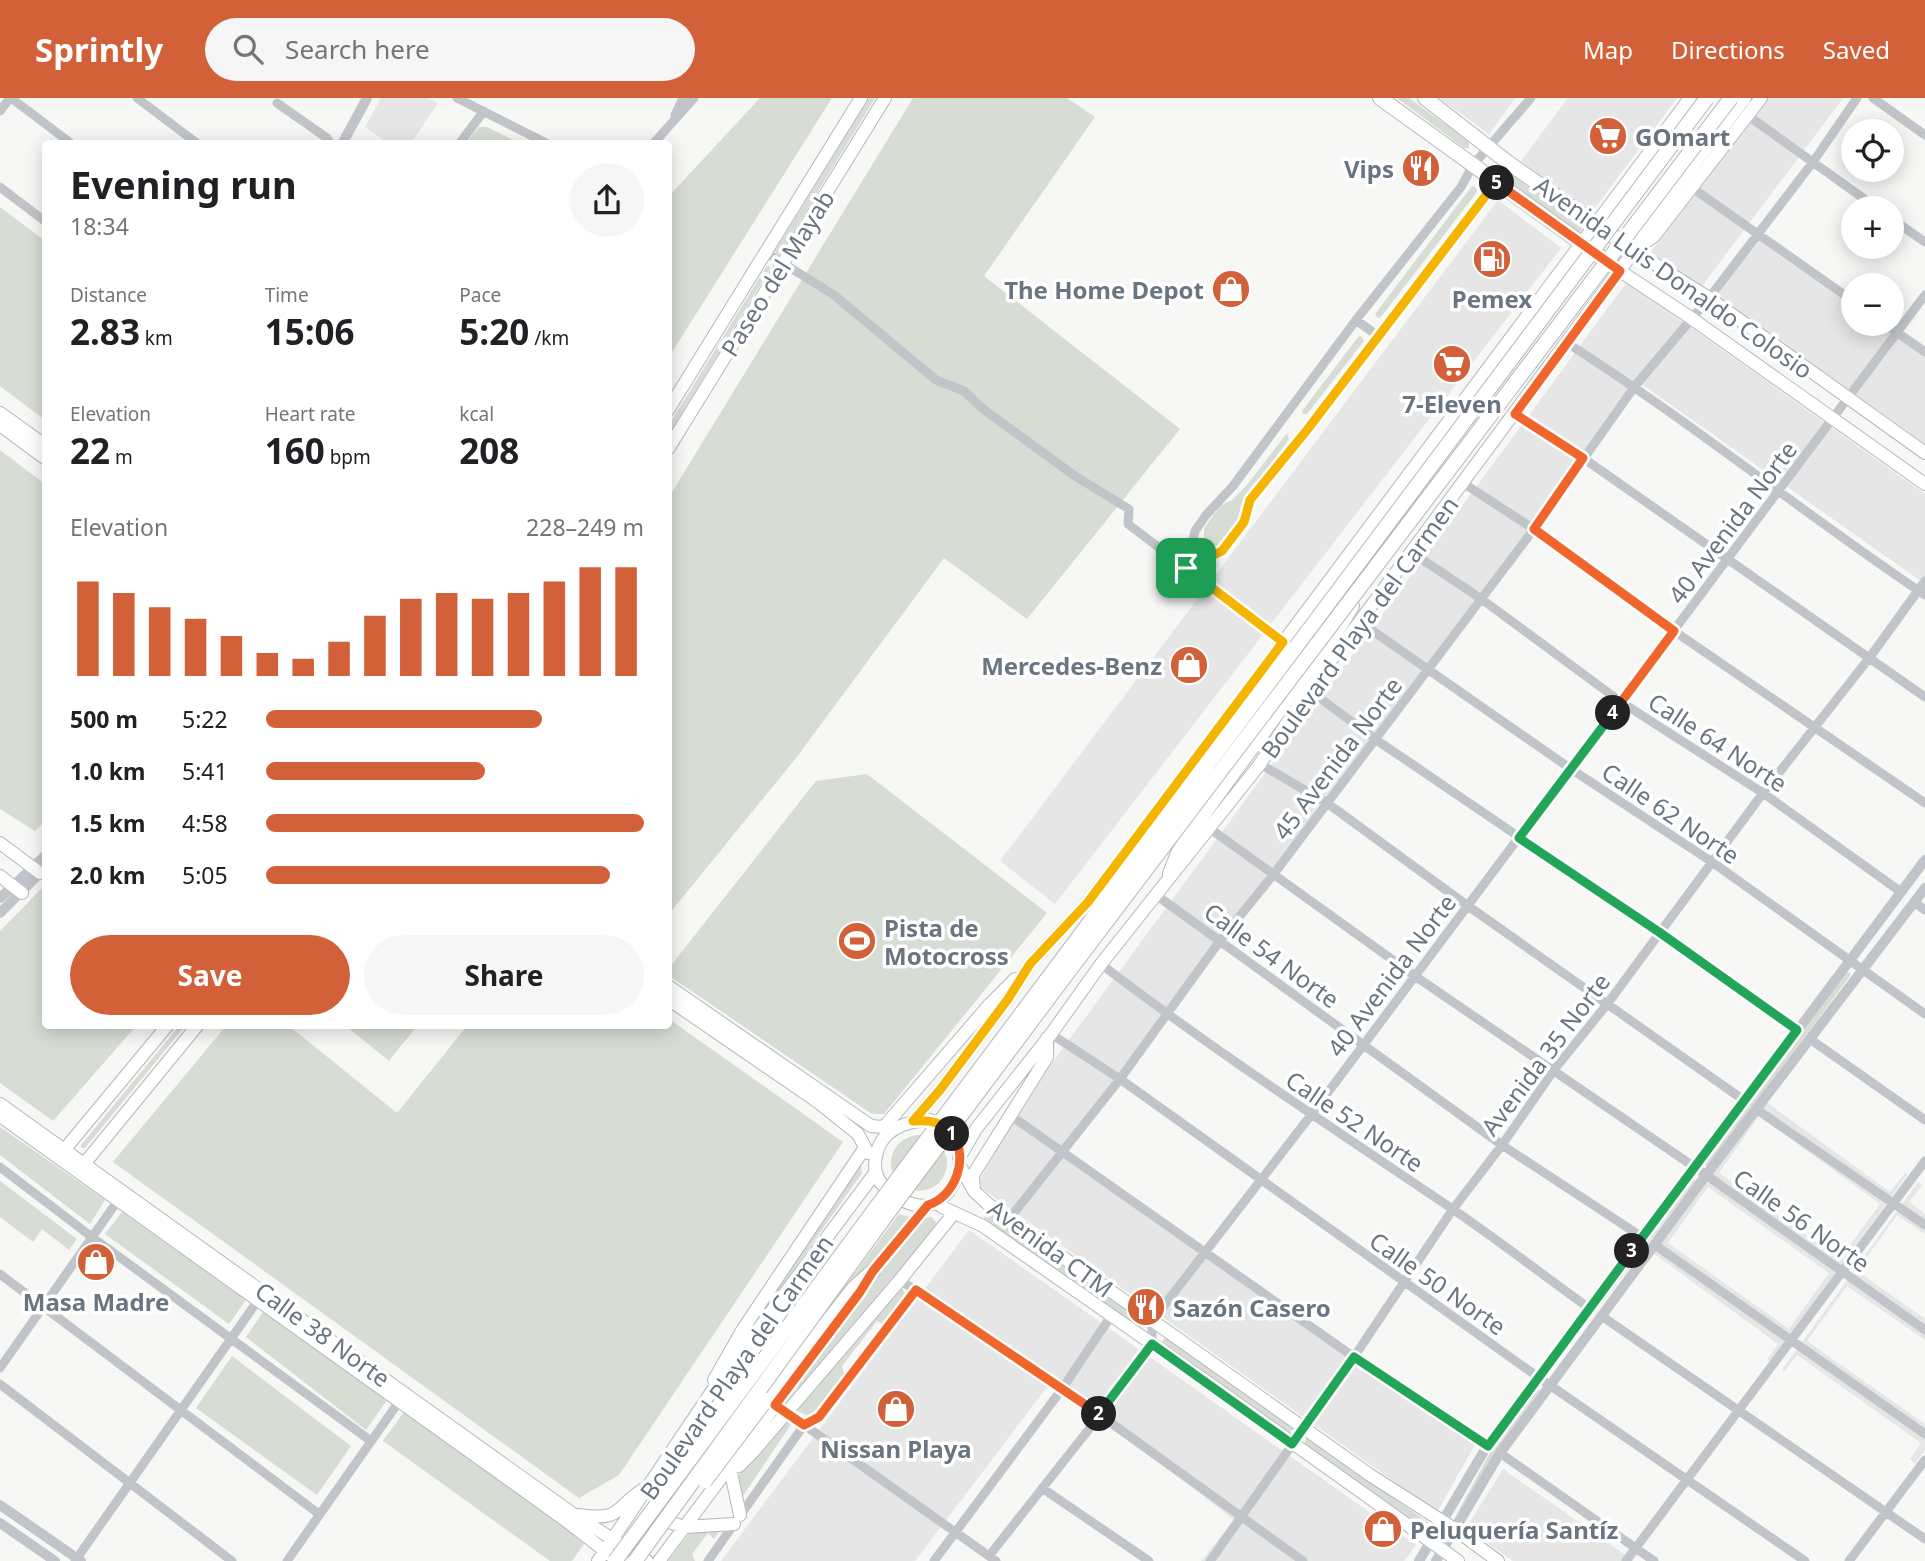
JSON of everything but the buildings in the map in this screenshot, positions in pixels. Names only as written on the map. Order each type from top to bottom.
[{"type":"main road","name":"Paseo del Mayab","points":[[672,403],[861,98]]},
{"type":"main road","name":"Paseo del Mayab","points":[[672,442],[886,98]]},
{"type":"main road","name":"Avenida Luis Donaldo Colosio","points":[[1380,98],[1620,271],[1691,318],[1925,484]]},
{"type":"main road","name":"Avenida Luis Donaldo Colosio","points":[[1425,98],[1597,225],[1709,298],[1925,453]]},
{"type":"main road","name":"Boulevard Playa del Carmen","points":[[913,1121],[940,1090],[1008,999],[1030,964],[1088,902],[1172,792],[1690,98]]},
{"type":"main road","points":[[609,1558],[632,1539],[875,1209],[1707,98]]},
{"type":"main road","points":[[635,1561],[646,1554],[896,1202],[1731,98]]},
{"type":"main road","points":[[1687,183],[1744,98]]},
{"type":"main road","points":[[1634,251],[1643,230],[1761,98]]},
{"type":"main road","points":[[1644,160],[1655,181],[1687,183]]},
{"type":"main road","name":"Boulevard Playa del Carmen","points":[[960,1162],[976,1129],[1170,874],[1260,764],[1309,690],[1634,251]]},
{"type":"main road","points":[[1527,318],[1536,316],[1558,324],[1567,343]]},
{"type":"main road","points":[[0,413],[42,443]]},
{"type":"main road","points":[[0,425],[42,456]]},
{"type":"main road","points":[[1170,874],[1178,853],[1335,634],[1362,586]]},
{"type":"main road","points":[[1172,792],[1312,616],[1340,589]]},
{"type":"main road","points":[[0,843],[40,869]]},
{"type":"main road","points":[[0,876],[18,889]]},
{"type":"main road","points":[[875,1166],[878,1147],[889,1128],[989,1004],[1030,964]]},
{"type":"main road","points":[[646,1554],[658,1537],[776,1406],[854,1288],[873,1271],[957,1177],[960,1162],[957,1141],[947,1128],[930,1120],[913,1121],[889,1128],[872,1126],[672,989]]},
{"type":"main road","points":[[672,1002],[818,1102],[858,1134],[887,1192],[907,1202],[932,1203]]},
{"type":"main road","points":[[61,1154],[165,1029]]},
{"type":"main road","points":[[81,1168],[195,1029]]},
{"type":"main road","points":[[974,1191],[973,1175],[1047,1057],[1049,1035]]},
{"type":"main road","name":"Calle 38 Norte","points":[[0,1104],[61,1154]]},
{"type":"main road","name":"Calle 38 Norte","points":[[0,1116],[61,1154],[402,1397],[573,1514],[614,1540],[646,1554]]},
{"type":"main road","points":[[712,1391],[714,1377],[743,1329],[864,1149]]},
{"type":"main road","name":"Avenida CTM","points":[[960,1162],[974,1191],[1009,1219],[1303,1428],[1498,1561]]},
{"type":"main road","name":"Boulevard Playa del Carmen","points":[[609,1558],[614,1540],[712,1391],[810,1263],[875,1166]]},
{"type":"main road","name":"Avenida CTM","points":[[932,1203],[983,1226],[1432,1543],[1440,1556],[1458,1561]]},
{"type":"main road","name":"Boulevard Playa del Carmen","points":[[659,1561],[776,1406],[900,1280],[954,1213]]},
{"type":"main road","points":[[632,1539],[652,1499],[794,1301],[810,1263]]},
{"type":"main road","name":"Calle 38 Norte","points":[[402,1397],[609,1558]]},
{"type":"main road","points":[[648,1486],[643,1505],[652,1517],[685,1527],[737,1520],[730,1468]]},
{"type":"main road","points":[[573,1514],[598,1518],[615,1513],[648,1486]]},
{"type":"street","points":[[0,111],[10,98],[67,140]]},
{"type":"street","points":[[137,98],[193,140]]},
{"type":"street","points":[[344,140],[367,98]]},
{"type":"street","points":[[457,98],[541,140]]},
{"type":"street","points":[[669,126],[683,98]]},
{"type":"street","points":[[657,140],[694,98]]},
{"type":"street","points":[[1186,568],[1195,531],[1217,501],[1233,486],[1356,320],[1461,187],[1473,164],[1531,98]]},
{"type":"street","name":"45 Avenida Norte","points":[[1009,1219],[1120,1079],[1219,942],[1273,875],[1534,529],[1635,386],[1709,298],[1813,162],[1857,98]]},
{"type":"street","points":[[1873,98],[1925,135]]},
{"type":"street","points":[[277,103],[328,140]]},
{"type":"street","points":[[462,140],[484,111]]},
{"type":"street","points":[[1747,115],[1860,196]]},
{"type":"street","points":[[1186,568],[1222,551],[1244,522],[1250,500],[1307,430],[1510,163]]},
{"type":"street","points":[[1687,183],[1841,292]]},
{"type":"street","points":[[0,187],[42,219]]},
{"type":"street","points":[[1904,227],[1925,242]]},
{"type":"street","points":[[765,252],[834,295],[936,380],[964,391],[983,409],[1065,468],[1129,509],[1128,524],[1283,642]]},
{"type":"street","name":"40 Avenida Norte","points":[[1904,323],[1925,295]]},
{"type":"street","points":[[1356,320],[1378,337]]},
{"type":"street","name":"40 Avenida Norte","points":[[1152,1321],[1311,1115],[1894,336]]},
{"type":"street","points":[[1903,336],[1925,352]]},
{"type":"street","points":[[1567,343],[1635,386],[1778,493],[1922,593]]},
{"type":"street","points":[[1515,414],[1583,458],[1925,697]]},
{"type":"street","points":[[1463,483],[1534,529],[1674,631],[1925,803]]},
{"type":"street","name":"Calle 64 Norte","points":[[1411,552],[1480,598],[1621,702],[1763,793],[1901,892]]},
{"type":"street","name":"Avenida 35 Norte","points":[[1210,1561],[1243,1518],[1453,1209],[1554,1070],[1608,1003],[1763,793],[1922,593],[1925,581]]},
{"type":"street","name":"Calle 62 Norte","points":[[1360,622],[1571,769],[1712,862],[1862,971],[1925,1013]]},
{"type":"street","points":[[1309,690],[1375,739],[1659,932],[1797,1030]]},
{"type":"street","points":[[1260,764],[1327,803],[1745,1101]]},
{"type":"street","name":"Calle 56 Norte","points":[[1209,828],[1415,976],[1706,1175],[1925,1330]]},
{"type":"street","points":[[1419,1561],[1488,1446],[1925,860]]},
{"type":"street","points":[[0,914],[18,889],[40,869]]},
{"type":"street","points":[[1440,1556],[1500,1453],[1706,1175],[1925,888]]},
{"type":"street","points":[[0,898],[18,889]]},
{"type":"street","name":"Calle 54 Norte","points":[[1156,895],[1502,1145],[1642,1237]]},
{"type":"street","points":[[1914,902],[1925,910]]},
{"type":"street","name":"Calle 52 Norte","points":[[1101,964],[1166,1015],[1453,1209],[1589,1308]]},
{"type":"street","name":"Calle 50 Norte","points":[[1049,1035],[1120,1079],[1538,1377],[1805,1561]]},
{"type":"street","points":[[1810,1039],[1925,1120]]},
{"type":"street","points":[[1756,1109],[1925,1225]]},
{"type":"street","points":[[1010,1115],[1354,1357],[1488,1446]]},
{"type":"street","points":[[1626,1561],[1925,1161]]},
{"type":"street","points":[[0,1167],[371,1441]]},
{"type":"street","points":[[0,1368],[121,1196]]},
{"type":"street","points":[[1655,1245],[1925,1434]]},
{"type":"street","points":[[0,1274],[319,1514]]},
{"type":"street","points":[[900,1280],[1100,1415],[1303,1561]]},
{"type":"street","points":[[708,1561],[804,1425],[819,1417],[916,1290]]},
{"type":"street","points":[[0,1505],[78,1560],[260,1296]]},
{"type":"street","points":[[934,1561],[1062,1389],[1111,1316]]},
{"type":"street","points":[[1603,1317],[1925,1539]]},
{"type":"street","points":[[776,1406],[993,1558],[1042,1488],[1152,1344],[1152,1321]]},
{"type":"street","points":[[0,1384],[232,1561]]},
{"type":"street","points":[[287,1561],[402,1397]]},
{"type":"street","points":[[1500,1453],[1654,1561]]},
{"type":"street","points":[[1849,1561],[1925,1460]]},
{"type":"street","points":[[1042,1488],[1149,1561]]},
{"type":"street","points":[[0,1523],[55,1561]]},
{"type":"shaded area","points":[[381,98],[427,98],[438,103],[413,140],[384,140],[365,127]]},
{"type":"shaded area","points":[[760,98],[832,98],[672,352],[672,193]]},
{"type":"shaded area","points":[[869,98],[875,98],[780,254],[776,254],[775,251]]},
{"type":"shaded area","points":[[913,98],[1067,98],[1095,117],[984,276],[1180,429],[1027,619],[944,558],[796,758],[672,910],[672,492]]},
{"type":"shaded area","points":[[1397,98],[1409,98],[1469,141],[1469,148],[1464,148]]},
{"type":"shaded area","points":[[1439,98],[1515,98],[1489,134]]},
{"type":"shaded area","points":[[1568,98],[1677,98],[1591,213],[1521,161]]},
{"type":"shaded area","points":[[1766,98],[1843,98],[1699,290],[1650,253]]},
{"type":"shaded area","points":[[479,127],[487,127],[514,140],[468,140]]},
{"type":"shaded area","points":[[1513,176],[1583,229],[1580,232],[1576,230],[1509,182],[1508,178]]},
{"type":"shaded area","points":[[1472,186],[1477,192],[1378,318],[1375,314]]},
{"type":"shaded area","points":[[1498,200],[1561,248],[1055,904],[1000,861]]},
{"type":"shaded area","points":[[0,207],[42,239],[42,418],[0,386]]},
{"type":"shaded area","points":[[1753,237],[1841,299],[1841,336],[1894,336],[1925,357],[1925,450],[1707,295]]},
{"type":"shaded area","points":[[769,266],[770,269],[672,429],[672,420]]},
{"type":"shaded area","points":[[1627,282],[1925,494],[1925,584],[1640,383],[1063,1158],[1475,1445],[1437,1512],[977,1185],[1021,1105]]},
{"type":"shaded area","points":[[1361,336],[1364,341],[1307,414],[1303,414],[1302,411]]},
{"type":"shaded area","points":[[1287,433],[1289,439],[1250,493],[1242,509],[1241,520],[1224,543],[1210,548],[1204,544],[1204,528],[1221,505],[1232,500],[1246,486]]},
{"type":"shaded area","points":[[0,450],[42,482],[42,824],[35,831],[0,809]]},
{"type":"shaded area","name":"Pista de Motocross","points":[[867,774],[1047,913],[884,1114],[872,1114],[672,978],[672,964],[816,781]]},
{"type":"shaded area","points":[[42,888],[42,1029],[133,1029],[53,1121],[0,1083],[0,931]]},
{"type":"shaded area","points":[[1850,972],[1850,976],[1709,1165],[1704,1165],[1847,973]]},
{"type":"shaded area","points":[[672,1021],[843,1142],[619,1475],[579,1498],[113,1162],[224,1029],[293,1029],[397,1113],[465,1029],[672,1029]]},
{"type":"shaded area","points":[[177,1029],[183,1029],[85,1148],[81,1148]]},
{"type":"shaded area","points":[[350,1029],[415,1029],[389,1061]]},
{"type":"shaded area","points":[[1765,1101],[1890,1192],[1905,1173],[1907,1175],[1771,1362],[1767,1359],[1778,1344],[1653,1253]],"holes":[[[1759,1116],[1880,1204],[1840,1259],[1719,1173]],[[1708,1187],[1829,1273],[1789,1329],[1668,1243]]]},
{"type":"shaded area","points":[[0,1127],[105,1200],[90,1224],[0,1155]]},
{"type":"shaded area","points":[[919,1135],[930,1137],[939,1143],[945,1152],[945,1174],[939,1183],[930,1189],[919,1191],[908,1189],[899,1183],[893,1174],[891,1163],[893,1152],[899,1143],[908,1137]]},
{"type":"shaded area","points":[[860,1164],[862,1173],[750,1329]]},
{"type":"shaded area","points":[[0,1181],[77,1239],[69,1250],[42,1229],[33,1242],[0,1217]]},
{"type":"shaded area","points":[[1695,1181],[1551,1371],[1592,1310]]},
{"type":"shaded area","points":[[1918,1182],[1922,1185],[1909,1202],[1925,1214],[1925,1234],[1897,1215],[1857,1271],[1925,1319],[1925,1340],[1847,1286],[1807,1341],[1925,1424],[1925,1450],[1915,1464],[1910,1459],[1921,1443],[1797,1355],[1784,1372],[1782,1370]]},
{"type":"shaded area","points":[[122,1212],[246,1300],[229,1324],[105,1234]]},
{"type":"shaded area","points":[[988,1213],[1145,1322],[1144,1326],[1138,1327],[984,1219]]},
{"type":"shaded area","points":[[899,1214],[909,1217],[773,1383],[804,1341]]},
{"type":"shaded area","points":[[931,1217],[936,1222],[936,1230],[798,1390],[798,1385],[918,1223]]},
{"type":"shaded area","points":[[969,1230],[1416,1545],[1404,1561],[1201,1561],[1234,1520],[1053,1379],[915,1561],[721,1561]]},
{"type":"shaded area","points":[[899,1287],[902,1287],[905,1294],[882,1324],[877,1321],[842,1366],[844,1374],[810,1417],[798,1411],[799,1404]]},
{"type":"shaded area","points":[[263,1312],[387,1400],[366,1430],[246,1337]]},
{"type":"shaded area","points":[[1164,1339],[1168,1339],[1293,1429],[1288,1433],[1163,1345]]},
{"type":"shaded area","points":[[232,1356],[351,1446],[317,1495],[196,1408]]},
{"type":"shaded area","points":[[1539,1387],[1539,1391],[1496,1451],[1453,1521],[1492,1449]]},
{"type":"shaded area","points":[[404,1412],[565,1527],[584,1544],[572,1561],[550,1561],[383,1441]]},
{"type":"shaded area","points":[[787,1420],[792,1423],[741,1499],[737,1477]]},
{"type":"shaded area","points":[[1306,1437],[1432,1525],[1431,1530],[1427,1530],[1305,1444]]},
{"type":"shaded area","points":[[1503,1469],[1634,1561],[1513,1561],[1466,1528]]},
{"type":"shaded area","points":[[721,1529],[714,1539],[708,1533],[692,1554],[695,1561],[668,1561],[691,1531]]},
{"type":"place","name":"GOmart","points":[[1608,136]]},
{"type":"place","name":"Vips","points":[[1421,168]]},
{"type":"place","name":"Pemex","points":[[1492,259]]},
{"type":"place","name":"The Home Depot","points":[[1231,289]]},
{"type":"place","name":"7-Eleven","points":[[1452,364]]},
{"type":"place","name":"Mercedes-Benz","points":[[1189,665]]},
{"type":"place","name":"Pista de Motocross","points":[[857,941]]},
{"type":"place","name":"Masa Madre","points":[[96,1262]]},
{"type":"place","name":"Sazón Casero","points":[[1146,1307]]},
{"type":"place","name":"Nissan Playa","points":[[896,1409]]},
{"type":"place","name":"Peluquería Santíz","points":[[1383,1529]]},
{"type":"route","points":[[1496,182],[1620,271],[1515,414],[1583,458],[1534,529],[1674,631],[1519,838],[1659,932],[1797,1030],[1488,1446],[1354,1357],[1292,1444],[1152,1344],[1100,1415],[916,1290],[819,1417],[804,1425],[775,1405],[873,1271],[928,1205],[943,1197],[957,1177],[960,1158],[957,1141],[947,1128],[930,1120],[913,1121],[940,1090],[1008,999],[1030,964],[1088,902],[1283,642],[1186,568],[1222,551],[1244,522],[1250,500],[1307,430],[1496,182]]}]
